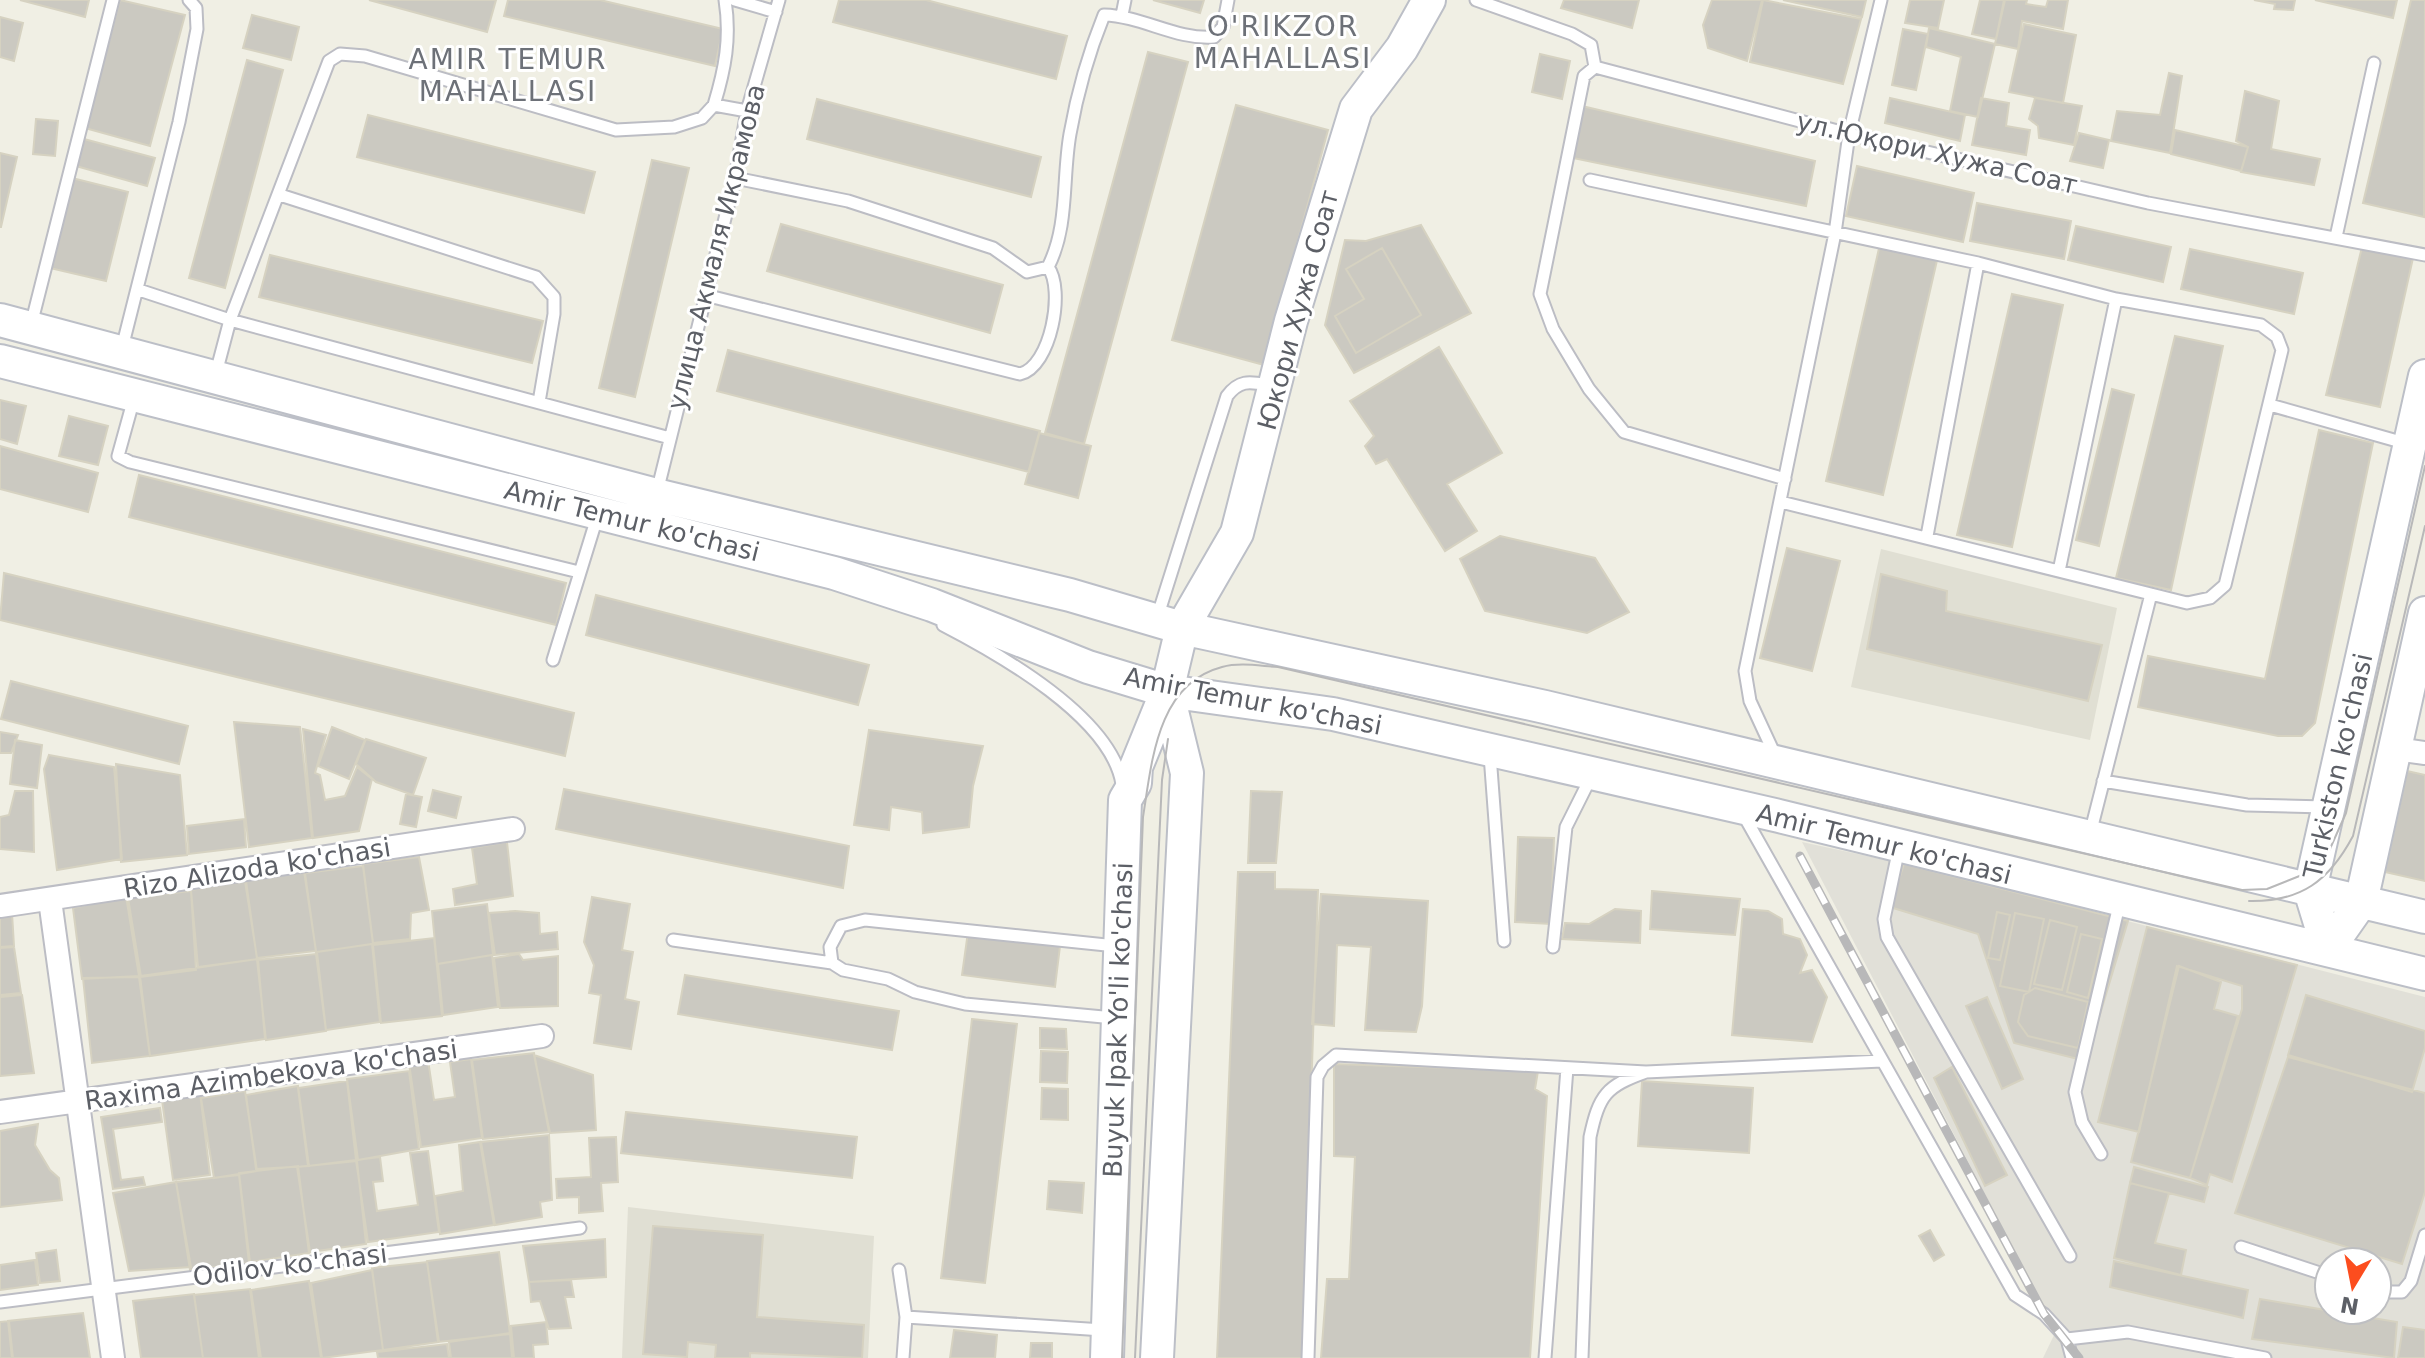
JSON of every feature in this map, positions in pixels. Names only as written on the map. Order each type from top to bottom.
[{"type":"main road","name":"Юкори Хужа Соат","points":[[1169,623],[1237,533],[1291,321],[1356,109],[1402,48],[1429,0]]},
{"type":"main road","name":"Amir Temur ko'chasi","points":[[15,323],[656,495],[1169,623],[1778,762],[2425,917]]},
{"type":"main road","name":"Amir Temur ko'chasi","points":[[0,361],[834,573],[932,605],[1088,667],[1167,691],[1333,714],[1741,810],[1779,816],[1899,848],[2425,974]]},
{"type":"main road","name":"Turkiston ko'chasi","points":[[2328,949],[2310,890],[2425,376]]},
{"type":"main road","name":"Turkiston ko'chasi","points":[[2328,949],[2361,902],[2411,751],[2425,613]]},
{"type":"main road","name":"Buyuk Ipak Yo'li ko'chasi","points":[[1157,1358],[1187,773],[1167,691],[1169,623]]},
{"type":"main road","name":"Buyuk Ipak Yo'li ko'chasi","points":[[1107,1344],[1125,800],[1135,783],[1136,767],[1167,691]]},
{"type":"street","name":"Rizo Alizoda ko'chasi","points":[[0,906],[513,829]]},
{"type":"street","points":[[50,900],[106,1288],[113,1358]]},
{"type":"street","name":"Raxima Azimbekova ko'chasi","points":[[0,1112],[542,1036]]},
{"type":"lane","points":[[15,323],[113,0]]},
{"type":"lane","points":[[121,351],[139,290],[179,122],[197,29],[196,8],[189,0]]},
{"type":"lane","points":[[215,376],[230,320],[329,61],[340,54],[365,56],[616,130],[674,127],[702,118],[714,105],[726,66],[728,23],[725,0]]},
{"type":"lane","points":[[735,0],[778,6]]},
{"type":"lane","points":[[1122,15],[1125,0]]},
{"type":"lane","points":[[1048,267],[1059,245],[1070,134],[1093,41],[1104,15],[1122,15],[1199,38],[1214,37],[1223,27],[1228,0]]},
{"type":"lane","points":[[1476,0],[1572,34],[1591,45],[1595,67],[1584,76],[1540,294],[1553,329],[1589,389],[1624,432],[1785,479]]},
{"type":"lane","points":[[1778,762],[1750,701],[1745,671],[1835,233],[1849,134],[1881,0]]},
{"type":"lane","name":"улица Акмаля Икрамова","points":[[656,495],[735,178],[747,111],[778,6]]},
{"type":"lane","points":[[2336,237],[2374,63]]},
{"type":"lane","name":"ул.Юқори Хужа Соат","points":[[1595,67],[1849,134],[2148,203],[2425,255]]},
{"type":"lane","points":[[714,105],[747,111]]},
{"type":"lane","points":[[735,178],[862,206],[993,248],[1027,272],[1048,267]]},
{"type":"lane","points":[[1590,180],[1978,263],[2116,299],[2261,325],[2277,337],[2282,350],[2225,585],[2210,598],[2187,603],[1781,502]]},
{"type":"lane","points":[[280,195],[536,277],[554,297],[554,314],[539,402]]},
{"type":"lane","points":[[1927,536],[1978,263]]},
{"type":"lane","points":[[705,295],[1020,374],[1029,372],[1046,352],[1055,287],[1054,275],[1048,267]]},
{"type":"lane","points":[[139,290],[230,320],[670,438]]},
{"type":"lane","points":[[2059,571],[2116,299]]},
{"type":"lane","points":[[1169,623],[1227,396],[1236,385],[1247,382],[1275,386]]},
{"type":"lane","points":[[116,405],[146,412]]},
{"type":"lane","points":[[2270,405],[2410,445]]},
{"type":"lane","points":[[131,409],[118,456],[130,462],[579,572]]},
{"type":"lane","points":[[177,420],[892,599],[984,646],[1042,684],[1109,747],[1120,773],[1125,800]]},
{"type":"lane","points":[[553,660],[595,524]]},
{"type":"lane","points":[[2089,837],[2151,594]]},
{"type":"lane","points":[[1490,750],[1504,941]]},
{"type":"lane","points":[[1553,947],[1566,827],[1592,775]]},
{"type":"lane","points":[[2103,781],[2247,805],[2329,807]]},
{"type":"lane","points":[[1741,810],[2015,1295],[2044,1314],[2067,1339],[2072,1358]]},
{"type":"lane","points":[[1899,848],[1884,919],[1887,937],[2070,1256]]},
{"type":"lane","points":[[2101,1154],[2082,1122],[2075,1092],[2120,900]]},
{"type":"lane","points":[[832,963],[830,947],[841,926],[865,920],[1121,947]]},
{"type":"lane","points":[[673,940],[832,963],[843,970],[888,979],[915,992],[965,1004],[1118,1018]]},
{"type":"lane","points":[[1308,1358],[1317,1077],[1323,1066],[1336,1055],[1646,1072],[1882,1061]]},
{"type":"lane","points":[[1545,1358],[1567,1068]]},
{"type":"lane","points":[[1582,1358],[1590,1137],[1597,1104],[1616,1082],[1646,1072]]},
{"type":"lane","name":"Odilov ko'chasi","points":[[0,1302],[580,1228]]},
{"type":"lane","points":[[2393,1292],[2402,1292],[2411,1281],[2425,1235]]},
{"type":"lane","points":[[2241,1247],[2313,1271]]},
{"type":"lane","points":[[899,1270],[906,1317],[903,1358]]},
{"type":"lane","points":[[906,1317],[1107,1344]]},
{"type":"lane","points":[[2067,1339],[2128,1332],[2265,1358]]},
{"type":"shaded area","points":[[1881,549],[2117,608],[2090,740],[1851,687]]},
{"type":"shaded area","points":[[1802,842],[1904,864],[2425,997],[2425,1358],[2043,1358],[2056,1331]]},
{"type":"shaded area","points":[[628,1207],[874,1236],[868,1358],[622,1358]]},
{"type":"building","points":[[20,0],[89,0],[85,17]]},
{"type":"building","points":[[120,0],[185,15],[150,146],[85,128]]},
{"type":"building","points":[[369,0],[496,0],[487,32]]},
{"type":"building","points":[[508,0],[600,0],[723,29],[715,66],[504,16]]},
{"type":"building","points":[[839,0],[926,0],[1067,36],[1056,79],[833,22]]},
{"type":"building","points":[[1153,0],[1204,0],[1200,13]]},
{"type":"building","points":[[1564,0],[1639,0],[1632,28],[1561,8]]},
{"type":"building","points":[[1712,0],[1762,0],[1747,61],[1708,48],[1703,25]]},
{"type":"building","points":[[1763,0],[1861,19],[1843,84],[1750,62]]},
{"type":"building","points":[[1783,0],[1866,0],[1862,17]]},
{"type":"building","points":[[1910,0],[1944,0],[1938,28],[1905,23]]},
{"type":"building","points":[[1980,0],[2004,0],[1996,39],[1972,34]]},
{"type":"building","points":[[2005,0],[2027,0],[2026,4],[2046,7],[2048,0],[2068,0],[2063,29],[2022,21],[2018,49],[1995,44]]},
{"type":"building","points":[[2254,0],[2295,0],[2293,10],[2274,9],[2275,4]]},
{"type":"building","points":[[2315,0],[2397,0],[2393,18]]},
{"type":"building","points":[[2411,0],[2425,0],[2424,217],[2363,203]]},
{"type":"building","points":[[252,15],[299,27],[291,60],[243,48]]},
{"type":"building","points":[[0,17],[23,23],[14,61],[0,57]]},
{"type":"building","points":[[2024,24],[2076,35],[2063,103],[2009,92]]},
{"type":"building","points":[[1929,28],[1995,44],[1978,117],[1950,111],[1961,57],[1926,47]]},
{"type":"building","points":[[1903,29],[1928,34],[1916,90],[1892,85]]},
{"type":"building","points":[[1148,52],[1188,62],[1084,444],[1045,433]]},
{"type":"building","points":[[1540,54],[1570,61],[1562,99],[1532,92]]},
{"type":"building","points":[[247,60],[283,70],[225,288],[189,278]]},
{"type":"building","points":[[2169,73],[2182,76],[2170,153],[2111,141],[2117,111],[2160,115]]},
{"type":"building","points":[[2245,91],[2279,101],[2271,149],[2320,159],[2314,185],[2241,172],[2248,147],[2236,141]]},
{"type":"building","points":[[1890,98],[1965,115],[1960,141],[1885,123]]},
{"type":"building","points":[[1981,98],[2009,103],[2006,126],[2030,130],[2026,155],[1972,145]]},
{"type":"building","points":[[2035,98],[2082,106],[2074,145],[2039,138],[2038,126],[2029,119]]},
{"type":"building","points":[[817,99],[1041,157],[1031,197],[807,139]]},
{"type":"building","points":[[1236,105],[1328,130],[1264,365],[1172,340]]},
{"type":"building","points":[[1582,106],[1815,161],[1806,206],[1573,158]]},
{"type":"building","points":[[368,115],[595,172],[584,213],[357,157]]},
{"type":"building","points":[[36,119],[58,121],[55,156],[33,154]]},
{"type":"building","points":[[2175,130],[2248,147],[2241,171],[2171,154]]},
{"type":"building","points":[[2079,133],[2109,140],[2103,168],[2070,161]]},
{"type":"building","points":[[84,139],[155,158],[147,186],[76,166]]},
{"type":"building","points":[[0,153],[17,157],[1,227],[0,227]]},
{"type":"building","points":[[652,160],[689,168],[635,397],[599,388]]},
{"type":"building","points":[[1857,166],[1974,193],[1963,242],[1846,216]]},
{"type":"building","points":[[72,178],[128,192],[106,281],[50,268]]},
{"type":"building","points":[[1977,203],[2071,221],[2064,259],[1970,241]]},
{"type":"building","points":[[781,224],[1003,285],[990,333],[767,271]]},
{"type":"building","points":[[1421,225],[1471,313],[1354,373],[1325,325],[1345,240],[1366,241]]},
{"type":"building","points":[[2076,226],[2171,247],[2163,282],[2068,260]]},
{"type":"building","points":[[1880,244],[1938,256],[1883,495],[1826,481]]},
{"type":"building","points":[[2362,247],[2413,258],[2380,407],[2326,395]]},
{"type":"building","points":[[1382,248],[1421,315],[1356,353],[1335,316],[1364,299],[1346,269]]},
{"type":"building","points":[[2190,249],[2303,273],[2294,314],[2181,289]]},
{"type":"building","points":[[270,255],[543,321],[532,363],[259,297]]},
{"type":"building","points":[[2012,294],[2063,305],[2012,547],[1957,535]]},
{"type":"building","points":[[2175,336],[2223,346],[2171,590],[2116,578]]},
{"type":"building","points":[[1439,347],[1502,453],[1447,484],[1477,531],[1445,551],[1387,459],[1376,464],[1365,446],[1374,436],[1350,401]]},
{"type":"building","points":[[728,350],[1040,431],[1029,472],[717,391]]},
{"type":"building","points":[[2112,389],[2134,395],[2099,546],[2076,540]]},
{"type":"building","points":[[0,400],[26,406],[17,444],[0,439]]},
{"type":"building","points":[[69,416],[108,426],[98,465],[59,456]]},
{"type":"building","points":[[2319,430],[2373,443],[2315,723],[2302,736],[2278,736],[2138,707],[2148,656],[2265,679]]},
{"type":"building","points":[[1039,433],[1091,446],[1078,498],[1025,484]]},
{"type":"building","points":[[0,446],[98,473],[88,512],[0,489]]},
{"type":"building","points":[[139,475],[566,583],[556,625],[129,517]]},
{"type":"building","points":[[1500,536],[1595,558],[1629,612],[1587,633],[1485,611],[1460,559]]},
{"type":"building","points":[[1787,548],[1840,561],[1812,671],[1760,658]]},
{"type":"building","points":[[4,573],[574,713],[565,756],[0,620]]},
{"type":"building","points":[[1881,574],[1947,591],[1946,611],[2102,645],[2088,701],[1867,649]]},
{"type":"building","points":[[596,595],[869,665],[858,705],[586,635]]},
{"type":"building","points":[[11,681],[188,726],[179,764],[1,719]]},
{"type":"building","points":[[234,722],[300,727],[312,838],[249,847]]},
{"type":"building","points":[[332,727],[365,740],[349,779],[318,766]]},
{"type":"building","points":[[303,729],[326,735],[315,773],[320,775],[325,800],[345,796],[357,767],[372,779],[359,831],[313,838]]},
{"type":"building","points":[[869,730],[983,746],[973,786],[969,827],[923,833],[922,812],[891,807],[889,830],[854,825]]},
{"type":"building","points":[[0,732],[18,735],[11,753],[0,753]]},
{"type":"building","points":[[366,739],[426,758],[413,795],[376,782],[356,764]]},
{"type":"building","points":[[15,740],[42,745],[37,788],[10,784]]},
{"type":"building","points":[[49,755],[114,767],[122,859],[57,870],[44,769]]},
{"type":"building","points":[[116,764],[180,775],[187,855],[121,862]]},
{"type":"building","points":[[2407,771],[2425,775],[2425,881],[2385,872]]},
{"type":"building","points":[[564,789],[849,846],[843,888],[556,829]]},
{"type":"building","points":[[433,790],[461,797],[456,818],[428,811]]},
{"type":"building","points":[[15,791],[33,791],[34,852],[0,849],[0,817],[9,815]]},
{"type":"building","points":[[1251,791],[1282,792],[1276,863],[1248,863]]},
{"type":"building","points":[[406,794],[422,797],[416,827],[400,824]]},
{"type":"building","points":[[244,819],[246,847],[189,854],[187,826]]},
{"type":"building","points":[[1518,837],[1554,838],[1551,924],[1515,922]]},
{"type":"building","points":[[507,842],[513,896],[455,905],[453,889],[477,884],[472,848]]},
{"type":"building","points":[[419,857],[429,910],[411,913],[410,939],[373,943],[363,864]]},
{"type":"building","points":[[1904,864],[2128,921],[2086,1061],[2014,1043],[1978,934],[1890,907]]},
{"type":"building","points":[[363,866],[373,944],[316,952],[305,873]]},
{"type":"building","points":[[304,871],[316,951],[257,958],[245,881]]},
{"type":"building","points":[[1238,872],[1275,872],[1275,889],[1318,890],[1302,1358],[1217,1358]]},
{"type":"building","points":[[246,881],[257,959],[198,967],[191,890]]},
{"type":"building","points":[[191,891],[196,970],[141,977],[128,898]]},
{"type":"building","points":[[1652,891],[1740,899],[1735,935],[1650,929]]},
{"type":"building","points":[[1321,894],[1428,901],[1422,1006],[1416,1032],[1365,1030],[1371,947],[1337,945],[1334,1026],[1312,1024]]},
{"type":"building","points":[[126,896],[139,976],[82,979],[73,908]]},
{"type":"building","points":[[592,897],[630,904],[622,950],[633,952],[625,999],[639,1002],[631,1049],[594,1043],[601,995],[589,993],[594,965],[584,942]]},
{"type":"building","points":[[487,904],[493,955],[437,964],[432,911]]},
{"type":"building","points":[[1615,909],[1641,911],[1640,943],[1562,939],[1565,923],[1589,924]]},
{"type":"building","points":[[1743,909],[1768,911],[1782,919],[1783,934],[1800,939],[1807,955],[1800,973],[1812,970],[1827,997],[1812,1042],[1732,1035]]},
{"type":"building","points":[[1997,912],[2010,915],[2000,960],[1988,958]]},
{"type":"building","points":[[12,913],[14,946],[0,947],[0,914]]},
{"type":"building","points":[[489,913],[539,913],[540,934],[557,932],[558,949],[495,955]]},
{"type":"building","points":[[2015,913],[2044,919],[2029,992],[2000,986]]},
{"type":"building","points":[[2050,920],[2077,927],[2062,990],[2034,984]]},
{"type":"building","points":[[2147,927],[2297,965],[2232,1182],[2210,1174],[2207,1185],[2190,1178],[2242,1009],[2242,986],[2177,966],[2139,1132],[2098,1122]]},
{"type":"building","points":[[968,932],[1060,946],[1055,987],[962,975]]},
{"type":"building","points":[[2081,934],[2102,939],[2088,998],[2067,992]]},
{"type":"building","points":[[434,938],[442,1016],[381,1023],[373,945]]},
{"type":"building","points":[[372,944],[380,1022],[326,1030],[317,952]]},
{"type":"building","points":[[14,947],[21,993],[0,995],[0,948]]},
{"type":"building","points":[[316,954],[326,1031],[266,1040],[257,960]]},
{"type":"building","points":[[519,954],[523,960],[558,956],[558,1006],[500,1008],[494,958]]},
{"type":"building","points":[[492,955],[498,1007],[443,1015],[438,964]]},
{"type":"building","points":[[258,959],[265,1039],[150,1056],[140,976]]},
{"type":"building","points":[[2179,966],[2221,982],[2214,1009],[2238,1016],[2190,1178],[2131,1162]]},
{"type":"building","points":[[685,975],[899,1011],[892,1050],[678,1014]]},
{"type":"building","points":[[139,977],[150,1056],[92,1063],[83,978]]},
{"type":"building","points":[[2035,988],[2088,1002],[2078,1048],[2028,1036],[2018,1022],[2024,995]]},
{"type":"building","points":[[22,995],[34,1073],[0,1076],[0,997]]},
{"type":"building","points":[[2306,995],[2425,1031],[2425,1048],[2412,1092],[2288,1055]]},
{"type":"building","points":[[1987,997],[2023,1079],[2002,1089],[1966,1006]]},
{"type":"building","points":[[972,1019],[1017,1024],[985,1283],[941,1278]]},
{"type":"building","points":[[1040,1028],[1066,1029],[1067,1049],[1040,1048]]},
{"type":"building","points":[[1041,1051],[1068,1052],[1067,1083],[1040,1082]]},
{"type":"building","points":[[534,1053],[549,1132],[483,1139],[472,1060]]},
{"type":"building","points":[[534,1055],[593,1075],[596,1130],[550,1133]]},
{"type":"building","points":[[2288,1057],[2425,1093],[2425,1192],[2402,1264],[2393,1261],[2393,1246],[2343,1246],[2235,1213]]},
{"type":"building","points":[[471,1059],[482,1138],[421,1147],[409,1063],[428,1060],[434,1100],[455,1097],[450,1062]]},
{"type":"building","points":[[1334,1064],[1538,1071],[1535,1089],[1547,1096],[1530,1358],[1321,1358],[1327,1279],[1349,1279],[1355,1157],[1334,1156]]},
{"type":"building","points":[[1952,1067],[2007,1175],[1985,1186],[1934,1078]]},
{"type":"building","points":[[409,1071],[419,1149],[358,1160],[347,1079]]},
{"type":"building","points":[[347,1081],[356,1160],[308,1166],[298,1088]]},
{"type":"building","points":[[1642,1081],[1753,1088],[1749,1153],[1638,1146]]},
{"type":"building","points":[[298,1086],[309,1166],[256,1169],[246,1095]]},
{"type":"building","points":[[1042,1088],[1068,1089],[1068,1120],[1041,1119]]},
{"type":"building","points":[[245,1091],[257,1171],[214,1178],[201,1098]]},
{"type":"building","points":[[200,1093],[210,1175],[173,1180],[162,1100]]},
{"type":"building","points":[[160,1108],[162,1122],[113,1129],[121,1180],[143,1177],[145,1185],[113,1189],[101,1117]]},
{"type":"building","points":[[626,1112],[857,1137],[852,1178],[621,1153]]},
{"type":"building","points":[[38,1124],[35,1145],[50,1170],[59,1178],[62,1200],[0,1207],[0,1131]]},
{"type":"building","points":[[549,1135],[552,1200],[540,1202],[542,1217],[495,1225],[481,1142]]},
{"type":"building","points":[[616,1137],[618,1182],[601,1183],[603,1211],[579,1213],[579,1197],[557,1198],[556,1179],[591,1177],[589,1138]]},
{"type":"building","points":[[480,1142],[494,1225],[440,1234],[435,1196],[463,1191],[459,1145]]},
{"type":"building","points":[[428,1151],[439,1232],[368,1242],[356,1160],[380,1157],[383,1181],[373,1182],[377,1211],[418,1205],[410,1153]]},
{"type":"building","points":[[357,1161],[366,1244],[310,1252],[297,1167]]},
{"type":"building","points":[[298,1166],[309,1253],[250,1262],[239,1173]]},
{"type":"building","points":[[2134,1167],[2208,1187],[2204,1202],[2130,1183]]},
{"type":"building","points":[[239,1175],[249,1263],[190,1270],[176,1182]]},
{"type":"building","points":[[1049,1181],[1084,1183],[1082,1213],[1047,1209]]},
{"type":"building","points":[[176,1182],[191,1267],[129,1271],[113,1193]]},
{"type":"building","points":[[2130,1183],[2169,1193],[2155,1243],[2186,1250],[2181,1275],[2114,1258]]},
{"type":"building","points":[[653,1226],[763,1235],[757,1317],[864,1325],[862,1358],[750,1353],[750,1358],[715,1358],[716,1345],[688,1342],[687,1357],[643,1354]]},
{"type":"building","points":[[1930,1230],[1944,1255],[1934,1261],[1919,1236]]},
{"type":"building","points":[[605,1239],[606,1277],[529,1282],[523,1246]]},
{"type":"building","points":[[56,1250],[60,1281],[40,1283],[36,1253]]},
{"type":"building","points":[[499,1252],[510,1334],[438,1342],[427,1261]]},
{"type":"building","points":[[35,1260],[38,1285],[0,1290],[0,1265]]},
{"type":"building","points":[[2114,1261],[2248,1290],[2243,1318],[2110,1287]]},
{"type":"building","points":[[427,1262],[439,1342],[383,1350],[372,1268]]},
{"type":"building","points":[[372,1270],[383,1350],[322,1358],[311,1283]]},
{"type":"building","points":[[571,1280],[574,1297],[565,1297],[571,1328],[549,1329],[540,1301],[531,1302],[529,1282]]},
{"type":"building","points":[[309,1281],[321,1358],[261,1358],[251,1290]]},
{"type":"building","points":[[250,1289],[259,1358],[203,1358],[194,1295]]},
{"type":"building","points":[[194,1294],[203,1358],[141,1358],[133,1301]]},
{"type":"building","points":[[2260,1299],[2313,1308],[2313,1326],[2393,1326],[2393,1321],[2397,1322],[2394,1358],[2252,1339]]},
{"type":"building","points":[[83,1313],[90,1358],[12,1358],[8,1321]]},
{"type":"building","points":[[9,1321],[13,1358],[0,1358],[0,1322]]},
{"type":"building","points":[[546,1322],[548,1344],[533,1345],[534,1358],[514,1358],[511,1326]]},
{"type":"building","points":[[2403,1327],[2425,1330],[2425,1358],[2398,1358]]},
{"type":"building","points":[[954,1330],[997,1335],[995,1358],[950,1358]]},
{"type":"building","points":[[510,1333],[512,1358],[451,1358],[449,1342]]},
{"type":"building","points":[[1031,1343],[1052,1343],[1052,1358],[1030,1358]]},
{"type":"building","points":[[447,1344],[449,1358],[378,1358],[377,1352]]},
{"type":"tram line","points":[[1122,1358],[1143,817],[1150,772],[1162,727],[1171,707],[1200,676],[1229,666],[1278,667],[2242,890],[2267,889],[2307,873],[2329,851],[2346,813],[2425,466]]},
{"type":"tram line","points":[[2249,901],[2284,898],[2312,886],[2334,865],[2353,836],[2425,526]]},
{"type":"tram line","points":[[1135,1358],[1162,780],[1168,739]]},
{"type":"railway","points":[[1800,856],[2044,1314],[2079,1358]]},
{"type":"district","name":"O'RIKZOR MAHALLASI","points":[[1283,42]]},
{"type":"district","name":"AMIR TEMUR MAHALLASI","points":[[508,75]]}]
